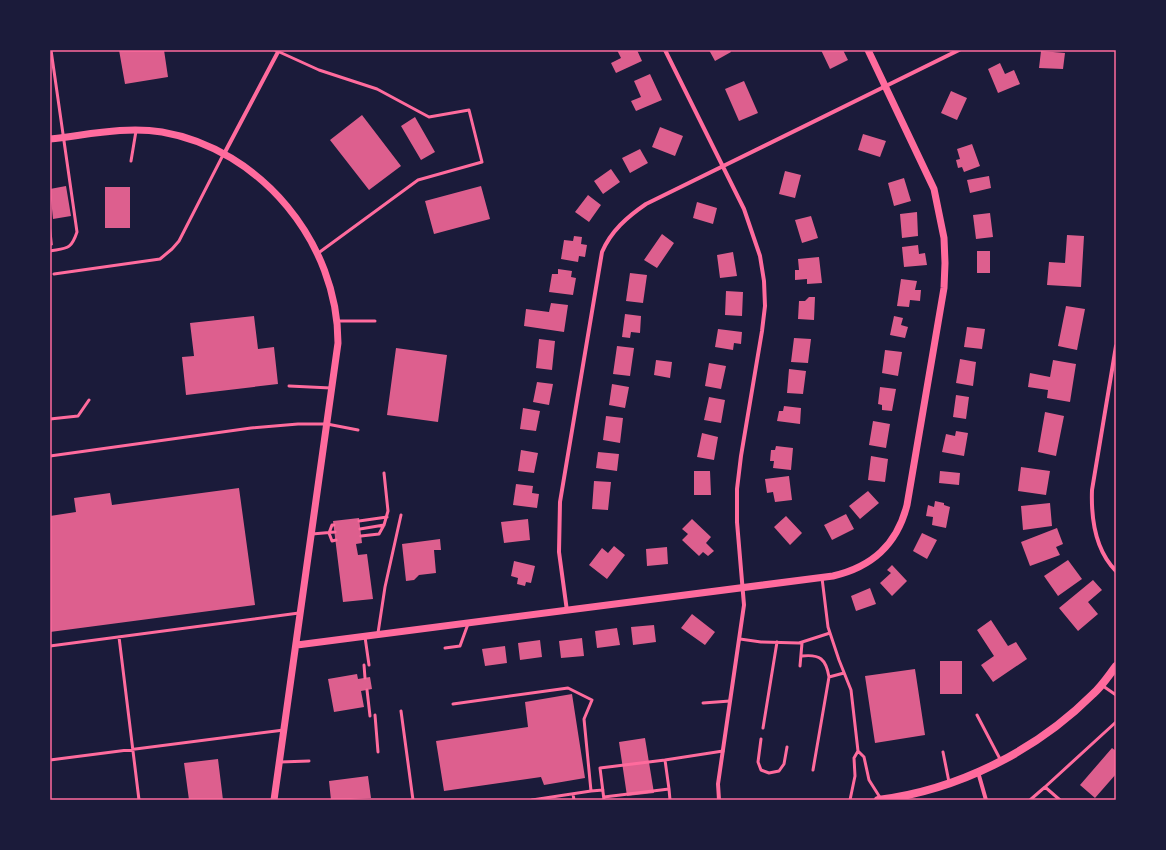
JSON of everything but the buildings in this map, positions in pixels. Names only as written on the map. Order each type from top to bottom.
[{"type":"main road","points":[[883,800],[949,784],[1001,761],[1035,740],[1068,716],[1094,694],[1116,666]]},
{"type":"street","points":[[665,50],[744,209],[760,256],[764,281],[762,331],[740,456],[737,489],[737,522],[744,588],[744,605],[718,784],[719,800]]},
{"type":"street","points":[[296,645],[822,578],[849,573],[871,561],[889,544],[898,530],[907,505],[944,288],[944,238],[934,189],[868,50]]},
{"type":"street","points":[[567,611],[559,552],[560,502],[602,252],[610,238],[633,214],[646,204],[959,50]]},
{"type":"street","points":[[224,154],[277,51]]},
{"type":"street","points":[[50,139],[137,130],[178,136],[224,154],[265,182],[282,200],[302,226],[317,254],[330,284],[335,302],[338,343],[274,800]]},
{"type":"street","points":[[1116,346],[1092,490],[1092,507],[1098,539],[1106,558],[1116,571]]},
{"type":"street","points":[[978,772],[986,800]]},
{"type":"lane","points":[[50,251],[69,248],[74,243],[77,232],[51,50]]},
{"type":"lane","points":[[277,51],[319,70],[378,89],[429,117],[468,110],[482,162],[418,180],[317,254]]},
{"type":"lane","points":[[131,161],[137,130]]},
{"type":"lane","points":[[54,274],[160,259],[179,241],[224,154]]},
{"type":"lane","points":[[337,321],[375,321]]},
{"type":"lane","points":[[289,386],[332,388]]},
{"type":"lane","points":[[50,419],[78,416],[89,400]]},
{"type":"lane","points":[[50,456],[251,428],[327,424],[358,430]]},
{"type":"lane","points":[[361,536],[379,534],[387,517],[384,473]]},
{"type":"lane","points":[[378,635],[385,587],[401,515]]},
{"type":"lane","points":[[359,521],[387,517]]},
{"type":"lane","points":[[334,525],[332,525],[329,533],[332,541],[336,540]]},
{"type":"lane","points":[[360,529],[384,525]]},
{"type":"lane","points":[[312,534],[335,532]]},
{"type":"lane","points":[[822,578],[830,633],[851,690],[858,751],[854,758],[855,776],[850,800]]},
{"type":"lane","points":[[50,646],[301,613]]},
{"type":"lane","points":[[445,648],[460,646],[469,624]]},
{"type":"lane","points":[[740,639],[802,643],[830,633]]},
{"type":"lane","points":[[118,637],[139,800]]},
{"type":"lane","points":[[365,637],[369,665]]},
{"type":"lane","points":[[763,728],[777,642]]},
{"type":"lane","points":[[800,666],[802,643]]},
{"type":"lane","points":[[802,656],[810,655],[820,657],[827,665],[829,677],[813,770]]},
{"type":"lane","points":[[364,665],[365,678]]},
{"type":"lane","points":[[829,677],[844,673]]},
{"type":"lane","points":[[1101,684],[1116,695]]},
{"type":"lane","points":[[453,704],[568,688],[592,700],[584,719],[591,791]]},
{"type":"lane","points":[[367,690],[370,716]]},
{"type":"lane","points":[[703,703],[730,701]]},
{"type":"lane","points":[[401,712],[413,800]]},
{"type":"lane","points":[[375,715],[378,752]]},
{"type":"lane","points":[[977,715],[1001,761]]},
{"type":"lane","points":[[1030,800],[1116,722]]},
{"type":"lane","points":[[50,760],[284,730]]},
{"type":"lane","points":[[761,739],[758,762],[761,770],[770,773],[779,771],[784,764],[787,747]]},
{"type":"lane","points":[[669,789],[604,798],[600,768],[723,751]]},
{"type":"lane","points":[[858,751],[864,757],[869,780],[883,800]]},
{"type":"lane","points":[[943,752],[949,784]]},
{"type":"lane","points":[[665,760],[670,800]]},
{"type":"lane","points":[[280,762],[309,761]]},
{"type":"lane","points":[[1046,787],[1060,800]]},
{"type":"lane","points":[[532,800],[603,790]]},
{"type":"lane","points":[[573,794],[574,800]]}]
